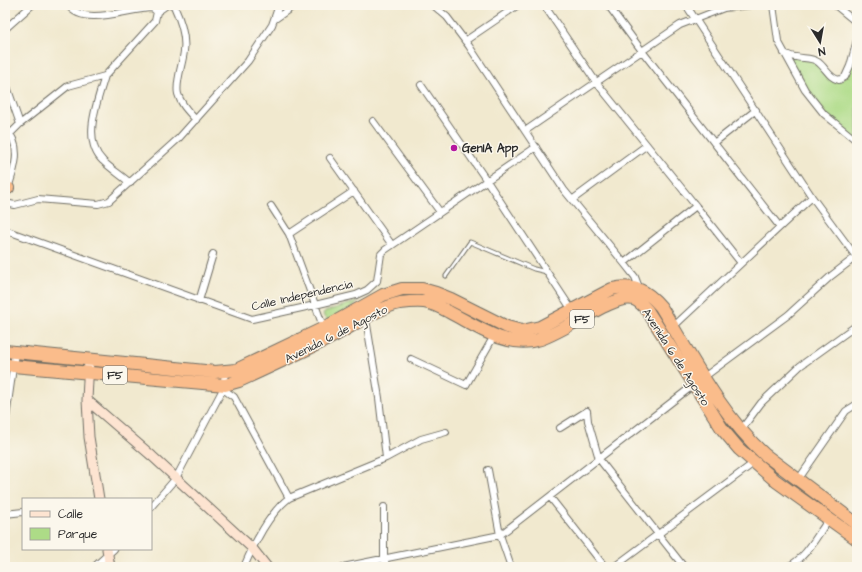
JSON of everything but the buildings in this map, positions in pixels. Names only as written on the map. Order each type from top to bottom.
[{"type":"highway","name":"Avenida 6 de Agosto","points":[[10,352],[224,372],[236,370],[326,333],[366,319],[385,308],[399,304],[426,302],[494,336],[511,341],[612,289],[631,287],[647,294],[658,304],[728,414],[764,454],[798,480],[855,519]]},
{"type":"highway","name":"Avenida 6 de Agosto","points":[[9,365],[224,387],[240,381],[326,333],[383,295],[402,289],[422,289],[439,294],[522,336],[536,340],[548,336],[614,302],[633,299],[640,302],[648,311],[723,430],[739,449],[776,481],[857,539]]},
{"type":"highway","points":[[628,299],[640,290]]},
{"type":"highway","points":[[434,305],[439,294]]},
{"type":"highway","points":[[648,311],[658,304]]},
{"type":"street","points":[[5,29],[32,5]]},
{"type":"street","points":[[68,5],[71,9],[83,16],[98,16],[143,8],[152,8],[157,12]]},
{"type":"street","points":[[130,183],[102,160],[96,149],[92,137],[94,113],[105,76],[156,21],[157,12],[167,5]]},
{"type":"street","points":[[172,5],[178,13],[184,41],[178,94],[182,103],[196,120]]},
{"type":"street","points":[[5,203],[16,205],[38,199],[98,204],[109,201],[179,138],[248,61],[272,25],[279,5]]},
{"type":"street","points":[[274,19],[295,5]]},
{"type":"street","points":[[433,5],[447,17],[465,41],[564,190],[635,277],[640,290]]},
{"type":"street","points":[[465,41],[518,5]]},
{"type":"street","points":[[544,5],[596,82],[741,263]]},
{"type":"street","points":[[608,5],[780,227]]},
{"type":"street","points":[[343,567],[500,535],[704,377],[788,315],[831,276],[857,257],[812,197],[686,5]]},
{"type":"street","points":[[525,131],[680,25],[724,8],[751,5]]},
{"type":"street","points":[[773,5],[778,41],[805,90],[824,114],[857,141]]},
{"type":"street","points":[[835,5],[857,23]]},
{"type":"street","points":[[784,54],[817,61],[825,68],[833,79],[839,80],[845,77],[850,66],[857,40]]},
{"type":"street","points":[[10,133],[68,86],[105,76]]},
{"type":"street","points":[[5,81],[20,124]]},
{"type":"street","points":[[421,85],[487,180],[572,310]]},
{"type":"street","points":[[714,143],[756,110]]},
{"type":"street","points":[[373,121],[440,212]]},
{"type":"street","points":[[5,128],[10,133],[16,152],[15,169],[6,190]]},
{"type":"street","points":[[572,200],[647,145]]},
{"type":"street","name":"Calle Independencia","points":[[5,230],[252,319],[356,295],[372,287],[377,281],[381,254],[536,147]]},
{"type":"street","points":[[330,158],[392,245]]},
{"type":"street","points":[[288,234],[354,191]]},
{"type":"street","points":[[673,327],[812,197]]},
{"type":"street","points":[[271,206],[288,234],[326,333]]},
{"type":"street","points":[[624,263],[696,206]]},
{"type":"street","points":[[199,301],[213,254]]},
{"type":"street","points":[[366,319],[379,398],[386,458]]},
{"type":"street","points":[[741,430],[760,403],[800,366],[857,325]]},
{"type":"street","points":[[411,359],[466,385],[494,336]]},
{"type":"street","points":[[5,425],[10,352]]},
{"type":"street","points":[[89,360],[87,400],[89,437],[99,498]]},
{"type":"street","points":[[152,506],[176,478],[224,387],[224,372]]},
{"type":"street","points":[[224,387],[234,398],[289,498]]},
{"type":"street","points":[[87,400],[176,478],[252,548],[267,567]]},
{"type":"street","points":[[798,480],[846,411],[857,404]]},
{"type":"street","points":[[560,428],[587,411],[588,421],[599,459],[684,567]]},
{"type":"street","points":[[244,567],[252,548],[281,505],[289,498],[386,458],[421,439],[446,432]]},
{"type":"street","points":[[614,567],[659,535],[764,454]]},
{"type":"street","points":[[488,470],[500,535],[511,567]]},
{"type":"street","points":[[550,497],[605,567]]},
{"type":"street","points":[[384,507],[384,558],[387,567]]},
{"type":"street","points":[[5,514],[22,512]]},
{"type":"street","points":[[787,567],[794,564],[802,556],[829,519]]},
{"type":"street","points":[[94,567],[110,551]]},
{"type":"street","points":[[110,551],[110,567]]},
{"type":"lane","points":[[446,276],[470,242],[534,269],[547,272]]},
{"type":"green space","points":[[857,40],[857,141],[824,114],[784,53],[817,61],[833,79],[845,77]]},
{"type":"green space","points":[[359,301],[354,306],[329,320],[324,317],[323,313],[326,311]]},
{"type":"green space","points":[[766,461],[842,518],[839,522],[763,465]]},
{"type":"place","name":"GenIA App","points":[[454,148]]}]
